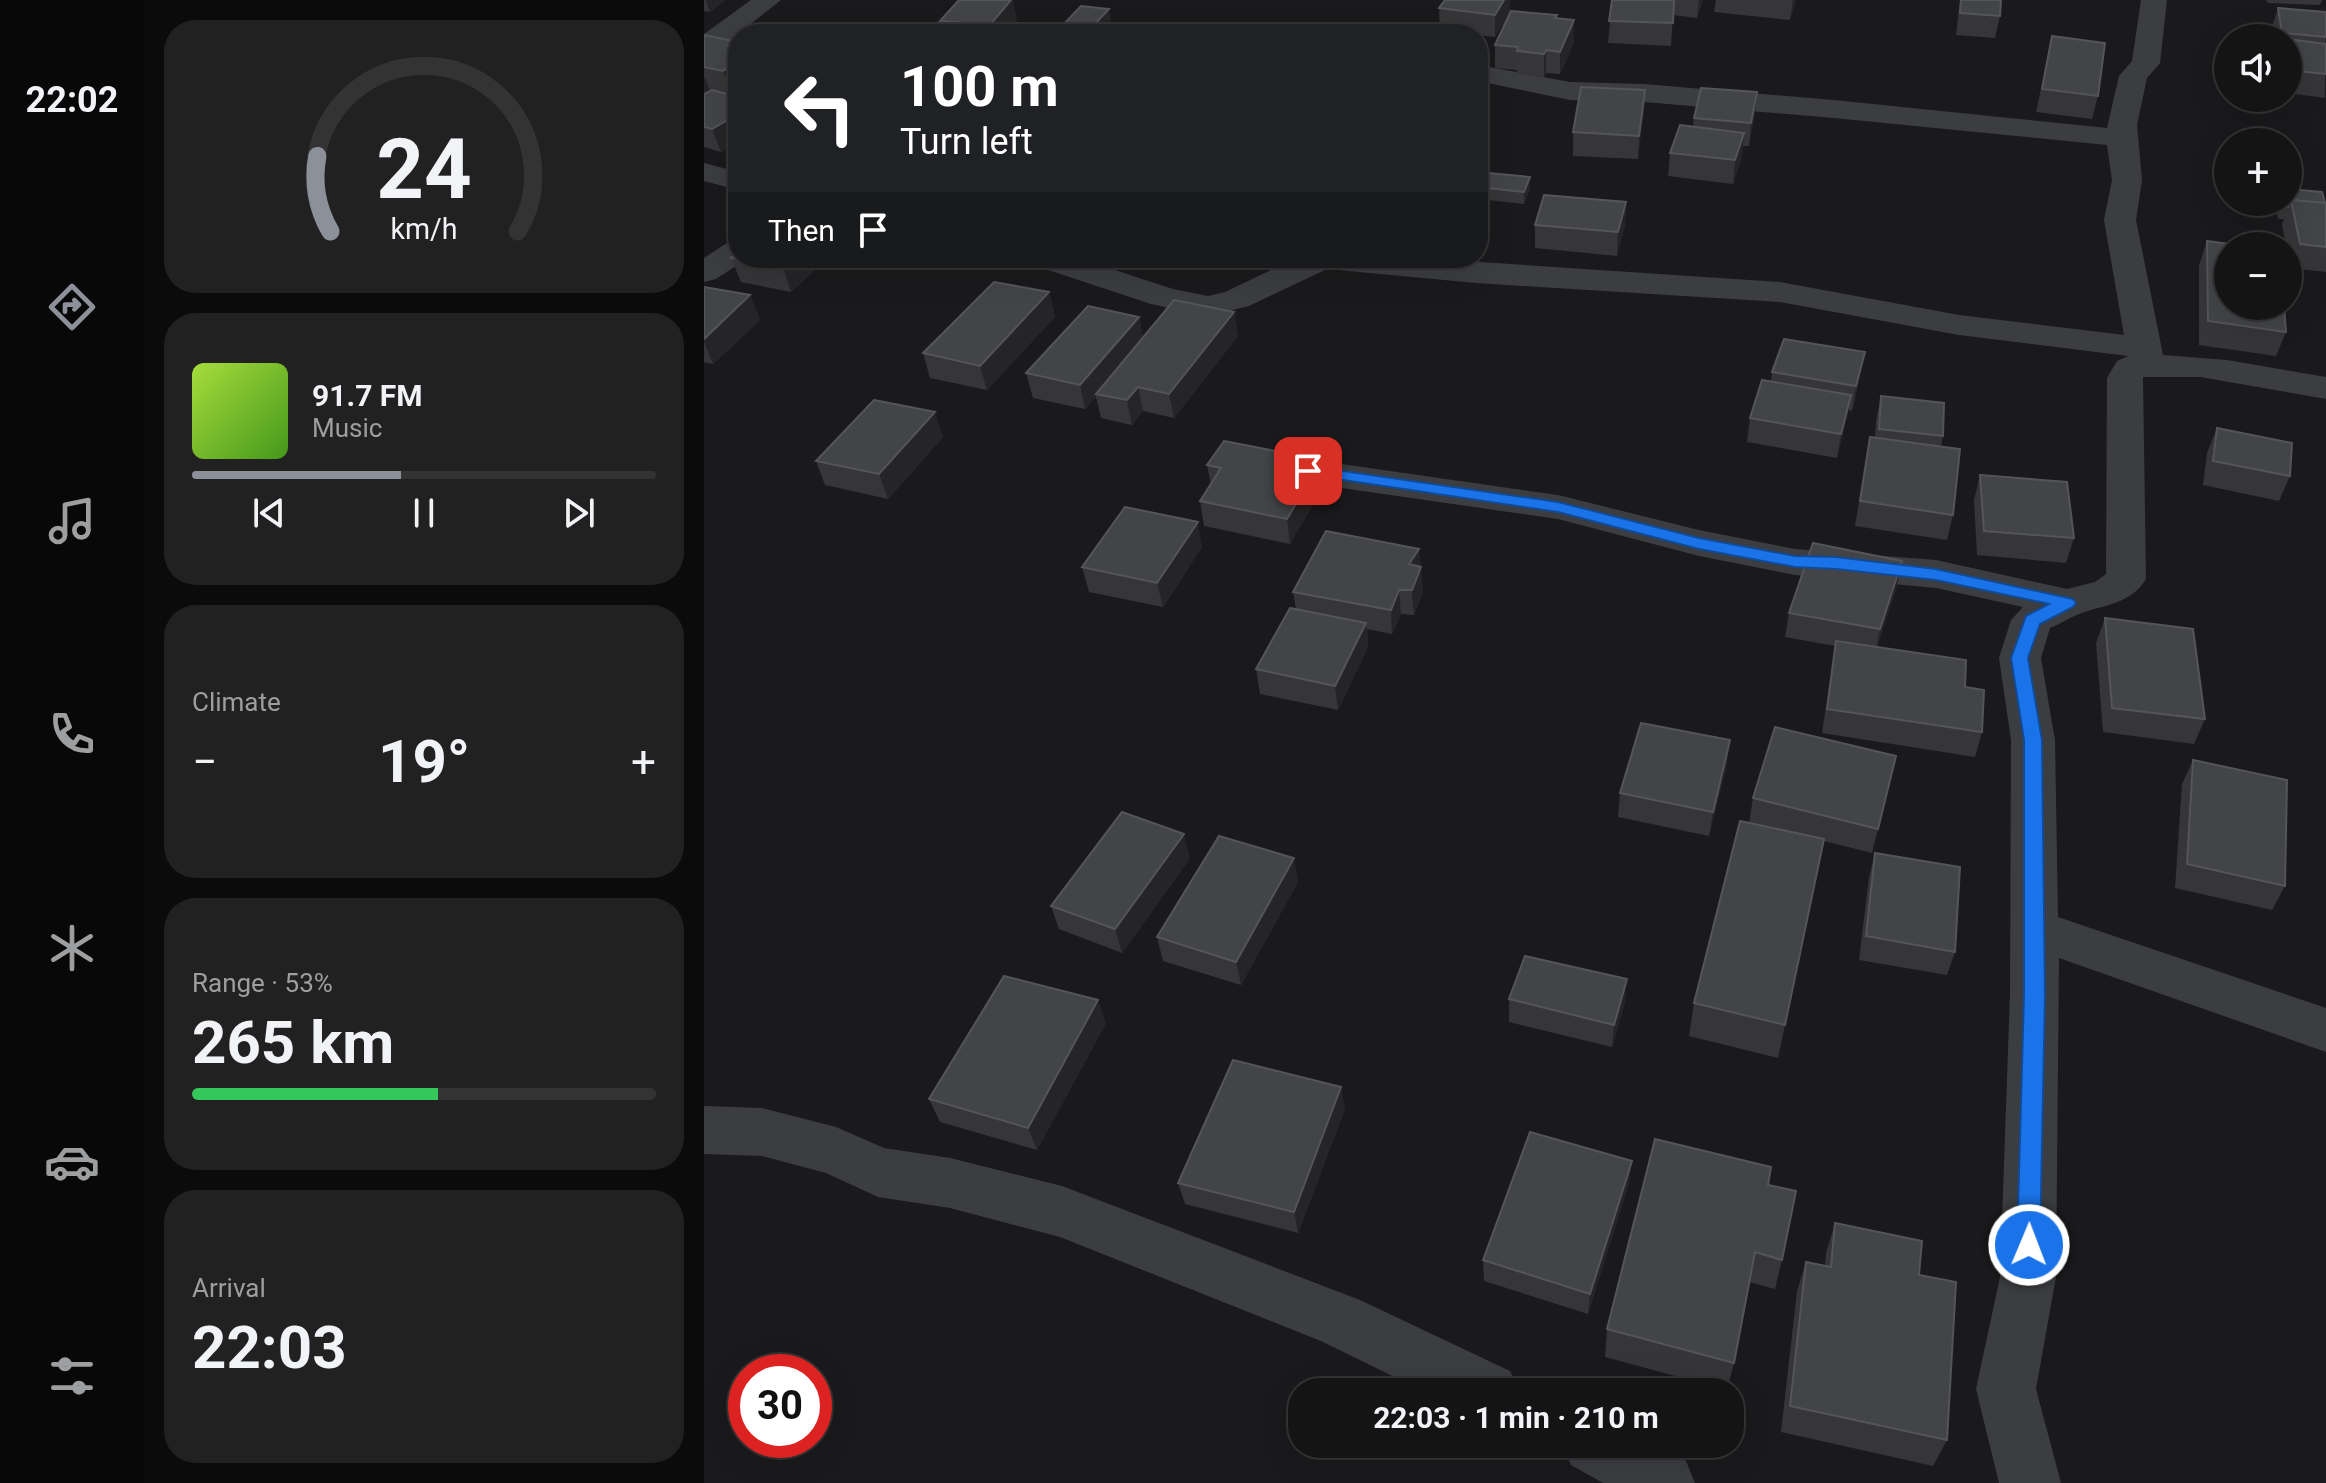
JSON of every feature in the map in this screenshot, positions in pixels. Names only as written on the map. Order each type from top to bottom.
[{"type":"street","points":[[735,24],[768,0]]},
{"type":"street","points":[[2146,356],[2120,220],[2127,180],[2122,138],[2133,76],[2146,63],[2154,0]]},
{"type":"street","points":[[704,47],[728,29]]},
{"type":"street","points":[[1488,75],[1570,91],[1644,93],[1818,107],[2122,138]]},
{"type":"street","points":[[704,172],[728,178]]},
{"type":"street","points":[[704,272],[728,256]]},
{"type":"street","points":[[1076,268],[1196,307],[1223,304],[1296,268]]},
{"type":"street","points":[[1426,268],[1780,292],[2326,388]]},
{"type":"street","points":[[2030,1483],[2006,1389],[2028,1277],[2035,929],[2033,740],[2020,658],[2032,620],[2067,603],[2109,592],[2126,579],[2125,378],[2129,368],[2146,356]]},
{"type":"street","points":[[1245,462],[1558,507],[1699,543],[1795,562],[1836,563],[1936,574],[2067,603]]},
{"type":"street","points":[[2035,929],[2326,1030]]},
{"type":"street","points":[[704,1130],[762,1132],[836,1151],[878,1172],[950,1183],[1062,1212],[1340,1320],[1460,1378]]},
{"type":"street","points":[[1618,1458],[1664,1483]]},
{"type":"building","points":[[959,0],[1011,0],[991,24],[940,21]]},
{"type":"building","points":[[1445,0],[1504,0],[1495,15],[1439,8]]},
{"type":"building","points":[[1612,0],[1674,0],[1673,23],[1609,21]]},
{"type":"building","points":[[1961,0],[2001,0],[2000,16],[1960,13]]},
{"type":"building","points":[[1081,6],[1109,9],[1095,24],[1064,24]]},
{"type":"building","points":[[2278,8],[2326,12],[2326,37],[2302,35],[2302,24],[2281,24]]},
{"type":"building","points":[[1511,11],[1557,15],[1555,18],[1574,20],[1560,52],[1546,50],[1544,54],[1495,45]]},
{"type":"building","points":[[704,35],[728,40],[728,68],[723,71],[704,67]]},
{"type":"building","points":[[2052,36],[2105,43],[2098,96],[2042,89]]},
{"type":"building","points":[[2302,41],[2326,44],[2326,74],[2302,71]]},
{"type":"building","points":[[1581,87],[1645,90],[1639,136],[1573,132]]},
{"type":"building","points":[[1701,88],[1757,92],[1751,123],[1694,118]]},
{"type":"building","points":[[712,90],[728,94],[728,120],[712,129],[704,127],[704,94]]},
{"type":"building","points":[[1680,125],[1744,133],[1735,160],[1670,153]]},
{"type":"building","points":[[1488,173],[1530,177],[1524,192],[1488,188]]},
{"type":"building","points":[[2302,190],[2322,192],[2325,203],[2302,201]]},
{"type":"building","points":[[1544,195],[1626,202],[1618,232],[1535,225]]},
{"type":"building","points":[[2302,201],[2326,203],[2326,247],[2302,244],[2302,232],[2298,232],[2294,216],[2302,216]]},
{"type":"building","points":[[2207,241],[2214,242],[2214,320],[2285,320],[2286,332],[2208,321]]},
{"type":"building","points":[[994,282],[1049,292],[980,366],[923,353]]},
{"type":"building","points":[[704,287],[750,295],[704,339]]},
{"type":"building","points":[[1174,300],[1234,312],[1169,394],[1138,387],[1127,400],[1096,394]]},
{"type":"building","points":[[1088,306],[1139,317],[1080,385],[1026,373]]},
{"type":"building","points":[[1784,339],[1865,352],[1856,386],[1772,372]]},
{"type":"building","points":[[1762,380],[1851,395],[1841,434],[1750,418]]},
{"type":"building","points":[[1881,396],[1944,403],[1943,436],[1879,429]]},
{"type":"building","points":[[874,400],[935,412],[879,474],[816,461]]},
{"type":"building","points":[[2217,428],[2292,443],[2290,476],[2213,461]]},
{"type":"building","points":[[1870,437],[1960,449],[1953,515],[1860,501]]},
{"type":"building","points":[[1224,441],[1322,460],[1287,519],[1200,501],[1221,468],[1207,465]]},
{"type":"building","points":[[1980,475],[2067,482],[2074,538],[1984,531]]},
{"type":"building","points":[[1125,507],[1198,522],[1157,583],[1082,567]]},
{"type":"building","points":[[1326,531],[1419,549],[1409,564],[1421,567],[1412,590],[1399,590],[1391,610],[1293,592]]},
{"type":"building","points":[[1813,543],[1902,561],[1880,629],[1789,613]]},
{"type":"building","points":[[1290,608],[1366,623],[1335,686],[1256,669]]},
{"type":"building","points":[[2105,618],[2193,629],[2205,719],[2112,708]]},
{"type":"building","points":[[1836,641],[1966,660],[1965,687],[1984,690],[1982,732],[1827,709]]},
{"type":"building","points":[[1641,723],[1730,740],[1713,812],[1620,793]]},
{"type":"building","points":[[1775,727],[1896,756],[1878,829],[1753,798]]},
{"type":"building","points":[[2193,760],[2287,780],[2285,886],[2187,864]]},
{"type":"building","points":[[1122,812],[1184,834],[1115,929],[1051,906]]},
{"type":"building","points":[[1740,821],[1824,839],[1785,1025],[1694,1003]]},
{"type":"building","points":[[1219,836],[1294,858],[1236,962],[1157,937]]},
{"type":"building","points":[[1875,853],[1960,867],[1955,952],[1866,936]]},
{"type":"building","points":[[1525,956],[1627,979],[1614,1025],[1509,999]]},
{"type":"building","points":[[1004,976],[1098,1000],[1028,1128],[929,1099]]},
{"type":"building","points":[[1233,1060],[1341,1087],[1294,1212],[1178,1183]]},
{"type":"building","points":[[1530,1132],[1632,1161],[1590,1294],[1483,1260]]},
{"type":"building","points":[[1655,1139],[1771,1167],[1768,1185],[1796,1191],[1782,1260],[1755,1252],[1734,1363],[1607,1329]]},
{"type":"building","points":[[1835,1223],[1922,1241],[1919,1275],[1956,1282],[1947,1440],[1790,1406],[1806,1262],[1831,1267]]},
{"type":"route","points":[[1308,471],[1558,507],[1699,543],[1795,562],[1836,563],[1936,574],[2067,603],[2032,620],[2020,658],[2033,740],[2035,994],[2029,1245]]}]
